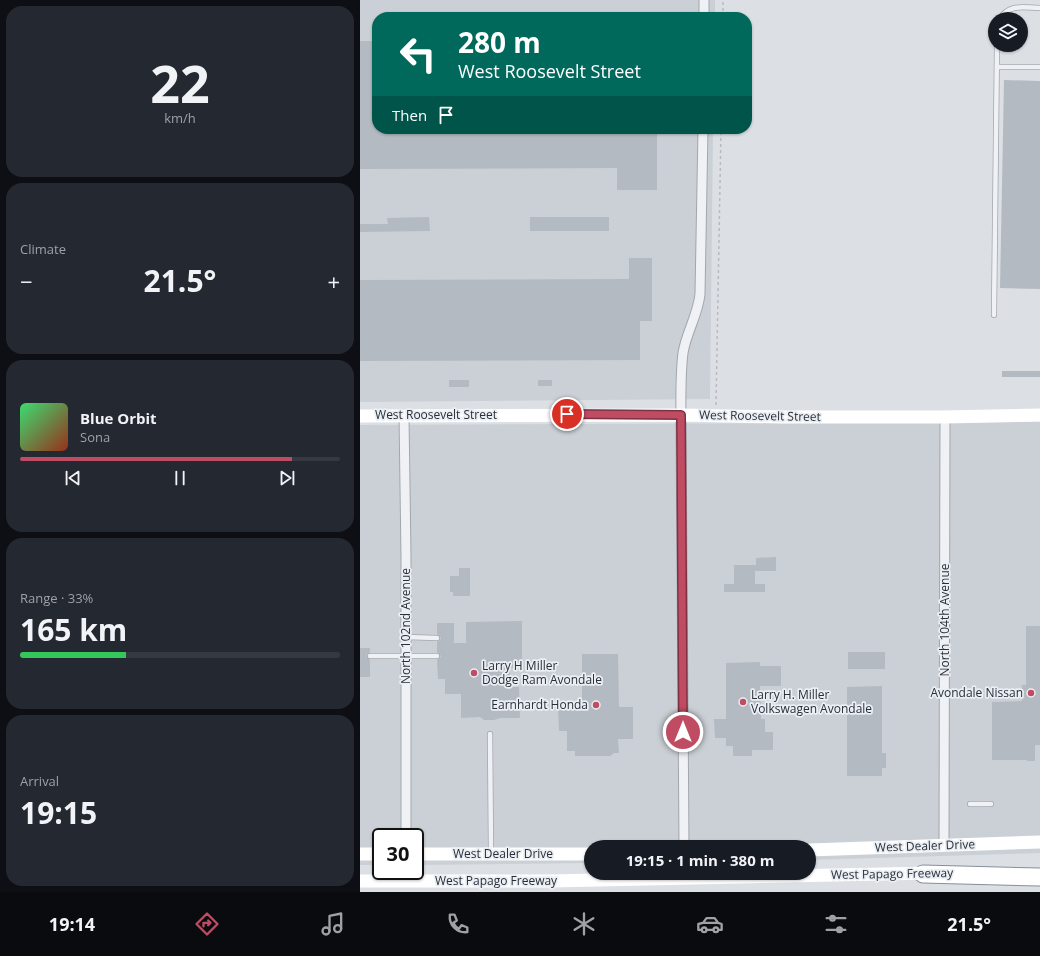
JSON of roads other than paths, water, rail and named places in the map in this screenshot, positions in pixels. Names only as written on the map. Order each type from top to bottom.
[{"type":"highway","points":[[923,874],[1040,877]]},
{"type":"street","points":[[704,0],[704,12]]},
{"type":"street","points":[[684,840],[681,415],[683,352],[699,305],[700,294],[703,134]]},
{"type":"street","name":"West Roosevelt Street","points":[[360,416],[716,415],[782,417],[945,417],[1040,415]]},
{"type":"street","name":"North 102nd Avenue","points":[[404,416],[406,828]]},
{"type":"street","name":"North 104th Avenue","points":[[944,846],[945,417]]},
{"type":"street","name":"West Dealer Drive","points":[[816,850],[1040,842]]},
{"type":"street","points":[[360,854],[372,854]]},
{"type":"street","name":"West Dealer Drive","points":[[424,854],[584,854]]},
{"type":"street","name":"West Papago Freeway","points":[[360,881],[550,881],[923,874],[1040,869]]},
{"type":"lane","points":[[1004,12],[1012,8],[1040,8]]},
{"type":"lane","points":[[994,315],[997,52]]},
{"type":"lane","points":[[997,67],[1040,67]]},
{"type":"lane","points":[[406,637],[437,638]]},
{"type":"lane","points":[[370,656],[437,656]]},
{"type":"lane","points":[[490,734],[491,854]]},
{"type":"lane","points":[[970,804],[991,804]]},
{"type":"place","name":"Larry H Miller Dodge Ram Avondale","points":[[474,673]]},
{"type":"place","name":"Avondale Nissan","points":[[1031,693]]},
{"type":"place","name":"Larry H. Miller Volkswagen Avondale","points":[[743,702]]},
{"type":"place","name":"Earnhardt Honda","points":[[596,705]]}]
